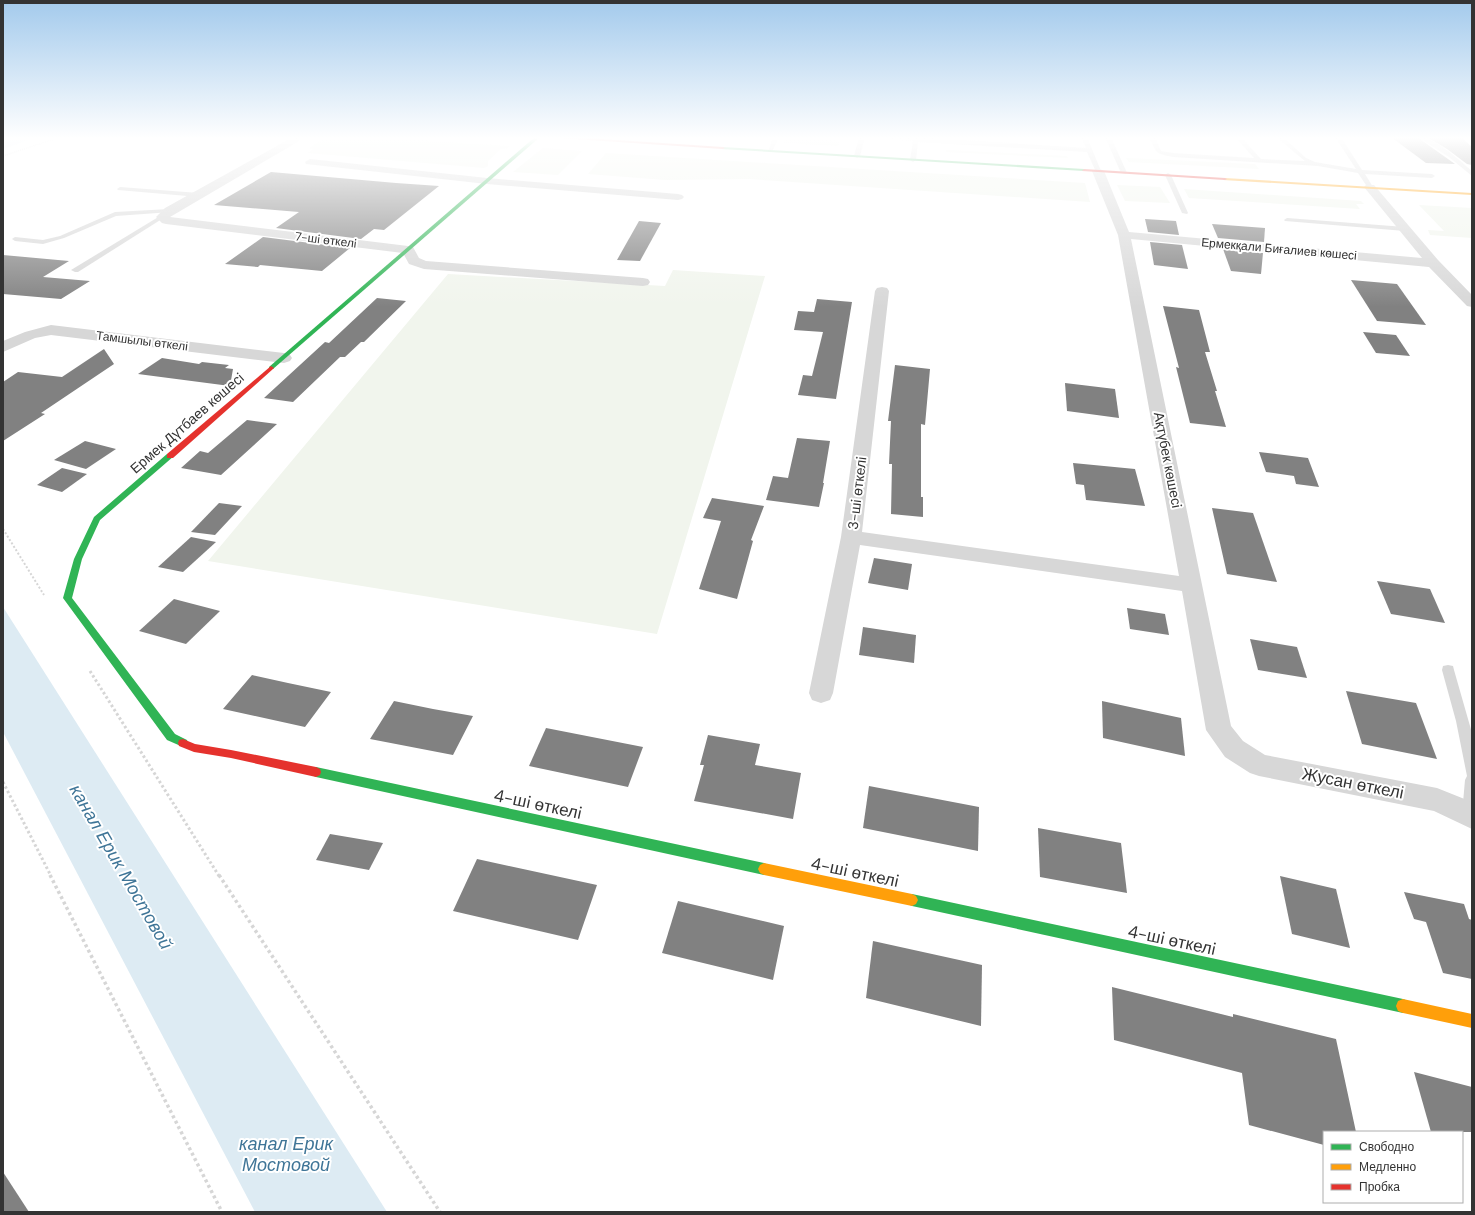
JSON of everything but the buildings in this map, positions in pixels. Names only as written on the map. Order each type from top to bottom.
[{"type":"street","name":"Ермек Дүтбаев көшесi","points":[[231,754],[194,748],[171,737],[67,598],[78,559],[97,519],[472,194]]},
{"type":"street","points":[[639,194],[678,197]]},
{"type":"street","name":"Ақтүбек көшесi","points":[[1107,194],[1124,235],[1220,730],[1234,749]]},
{"type":"street","points":[[1376,194],[1433,263],[1469,297]]},
{"type":"street","points":[[166,214],[199,195]]},
{"type":"street","name":"7-шi өткелi","points":[[166,214],[166,220],[408,250]]},
{"type":"street","name":"Ермекқали Биғалиев көшесі","points":[[1124,235],[1433,263]]},
{"type":"street","points":[[408,250],[414,261],[424,266],[642,282]]},
{"type":"street","name":"3-шi өткелi","points":[[821,693],[851,537],[882,291]]},
{"type":"street","name":"Тамшылы өткелі","points":[[3,347],[30,335],[51,330],[284,358]]},
{"type":"street","points":[[851,537],[1192,585]]},
{"type":"street","name":"Жусан өткелі","points":[[1234,749],[1259,765],[1437,800],[1470,815]]},
{"type":"street","name":"4-шi өткелi","points":[[231,754],[1472,1021]]},
{"type":"lane","points":[[182,194],[199,195]]},
{"type":"lane","points":[[1176,194],[1185,213]]},
{"type":"lane","points":[[15,239],[43,242],[62,237],[115,214],[126,212],[166,214]]},
{"type":"lane","points":[[75,270],[166,214]]},
{"type":"lane","points":[[1287,220],[1406,230]]},
{"type":"lane","points":[[1448,670],[1463,721],[1472,773]]},
{"type":"lane","points":[[1470,815],[1472,780]]},
{"type":"path","points":[[3,529],[44,596]]},
{"type":"path","points":[[90,670],[185,824],[440,1212]]},
{"type":"path","points":[[3,782],[222,1212]]},
{"type":"shaded area","points":[[967,194],[1088,194],[1090,202]]},
{"type":"shaded area","points":[[1121,194],[1164,194],[1170,203],[1125,201]]},
{"type":"shaded area","points":[[1187,194],[1253,194],[1361,201],[1364,204],[1356,204],[1360,209],[1189,198]]},
{"type":"shaded area","points":[[1419,205],[1472,208],[1472,238],[1430,235],[1428,230],[1444,231]]},
{"type":"shaded area","points":[[673,270],[765,276],[657,634],[208,561],[448,274],[665,286]]},
{"type":"water","name":"канал Ерик Мостовой","points":[[3,607],[387,1212],[255,1212],[3,732]]},
{"type":"traffic: fast","points":[[271,368],[472,194]]},
{"type":"traffic: fast","points":[[170,456],[97,519],[78,559],[67,598],[171,737],[183,743]]},
{"type":"traffic: fast","points":[[316,772],[764,869]]},
{"type":"traffic: fast","points":[[912,900],[1403,1006]]},
{"type":"traffic: slow","points":[[1467,194],[1472,194]]},
{"type":"traffic: slow","points":[[764,869],[912,900]]},
{"type":"traffic: slow","points":[[1403,1006],[1472,1021]]},
{"type":"traffic: jam","points":[[170,456],[271,368]]},
{"type":"traffic: jam","points":[[183,743],[194,748],[231,754],[316,772]]}]
